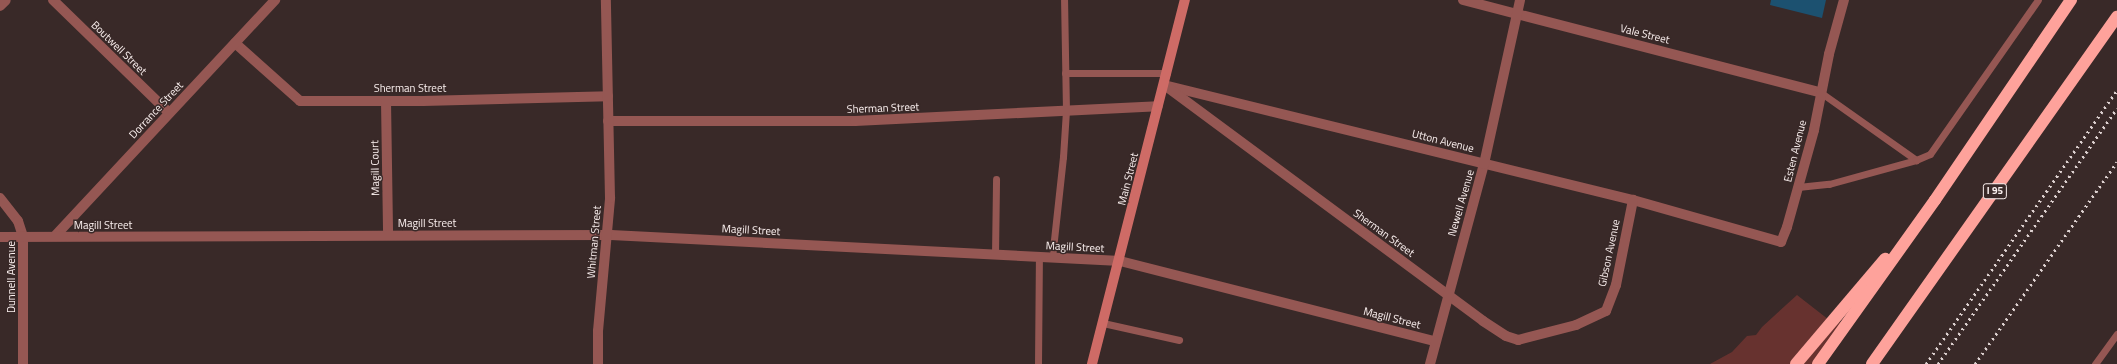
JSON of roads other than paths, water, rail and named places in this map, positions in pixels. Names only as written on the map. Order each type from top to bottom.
[{"type":"highway","points":[[1818,364],[1935,200],[2071,0]]},
{"type":"highway","name":"I 95","points":[[1872,364],[2117,17]]},
{"type":"highway","points":[[1796,364],[1935,200]]},
{"type":"main road","name":"Main Street","points":[[1092,364],[1120,261],[1185,0]]},
{"type":"street","points":[[0,6],[6,0]]},
{"type":"street","name":"Boutwell Street","points":[[53,0],[169,114]]},
{"type":"street","name":"Dorrance Street","points":[[56,236],[275,0]]},
{"type":"street","points":[[606,0],[608,96]]},
{"type":"street","name":"Vale Street","points":[[1463,0],[1820,92]]},
{"type":"street","name":"Newell Avenue","points":[[1430,364],[1484,164],[1520,0]]},
{"type":"street","name":"Esten Avenue","points":[[1716,223],[1781,242],[1814,130],[1820,92],[1844,0]]},
{"type":"street","name":"Sherman Street","points":[[235,42],[300,101],[386,101],[608,96]]},
{"type":"street","name":"Sherman Street","points":[[1164,85],[1448,295],[1506,336],[1518,340],[1576,325],[1606,311]]},
{"type":"street","name":"Utton Avenue","points":[[1164,85],[1632,200],[1716,223]]},
{"type":"street","name":"Whitman Street","points":[[598,364],[598,331],[610,198],[608,96]]},
{"type":"street","name":"Magill Court","points":[[386,101],[388,235]]},
{"type":"street","name":"Sherman Street","points":[[608,121],[855,121],[1158,106]]},
{"type":"street","name":"Dunnell Avenue","points":[[0,198],[18,221],[22,236],[23,364]]},
{"type":"street","name":"Gibson Avenue","points":[[1606,311],[1616,285],[1632,200]]},
{"type":"street","name":"Magill Street","points":[[22,236],[606,235],[1120,261],[1435,341]]},
{"type":"street","points":[[0,237],[22,236]]},
{"type":"lane","points":[[1052,258],[1063,157],[1066,111],[1064,0]]},
{"type":"lane","points":[[1798,187],[1829,184],[1916,160],[1930,154],[2038,0]]},
{"type":"lane","points":[[1065,73],[1167,73]]},
{"type":"lane","points":[[1820,92],[1916,160]]},
{"type":"lane","points":[[995,255],[996,179]]},
{"type":"lane","points":[[1038,364],[1039,257]]},
{"type":"lane","points":[[1103,323],[1179,340]]},
{"type":"lane","points":[[2095,364],[2117,334]]},
{"type":"railway","points":[[1926,364],[2117,90]]},
{"type":"railway","points":[[1938,364],[2117,108]]},
{"type":"railway","points":[[1975,364],[2117,162]]}]
